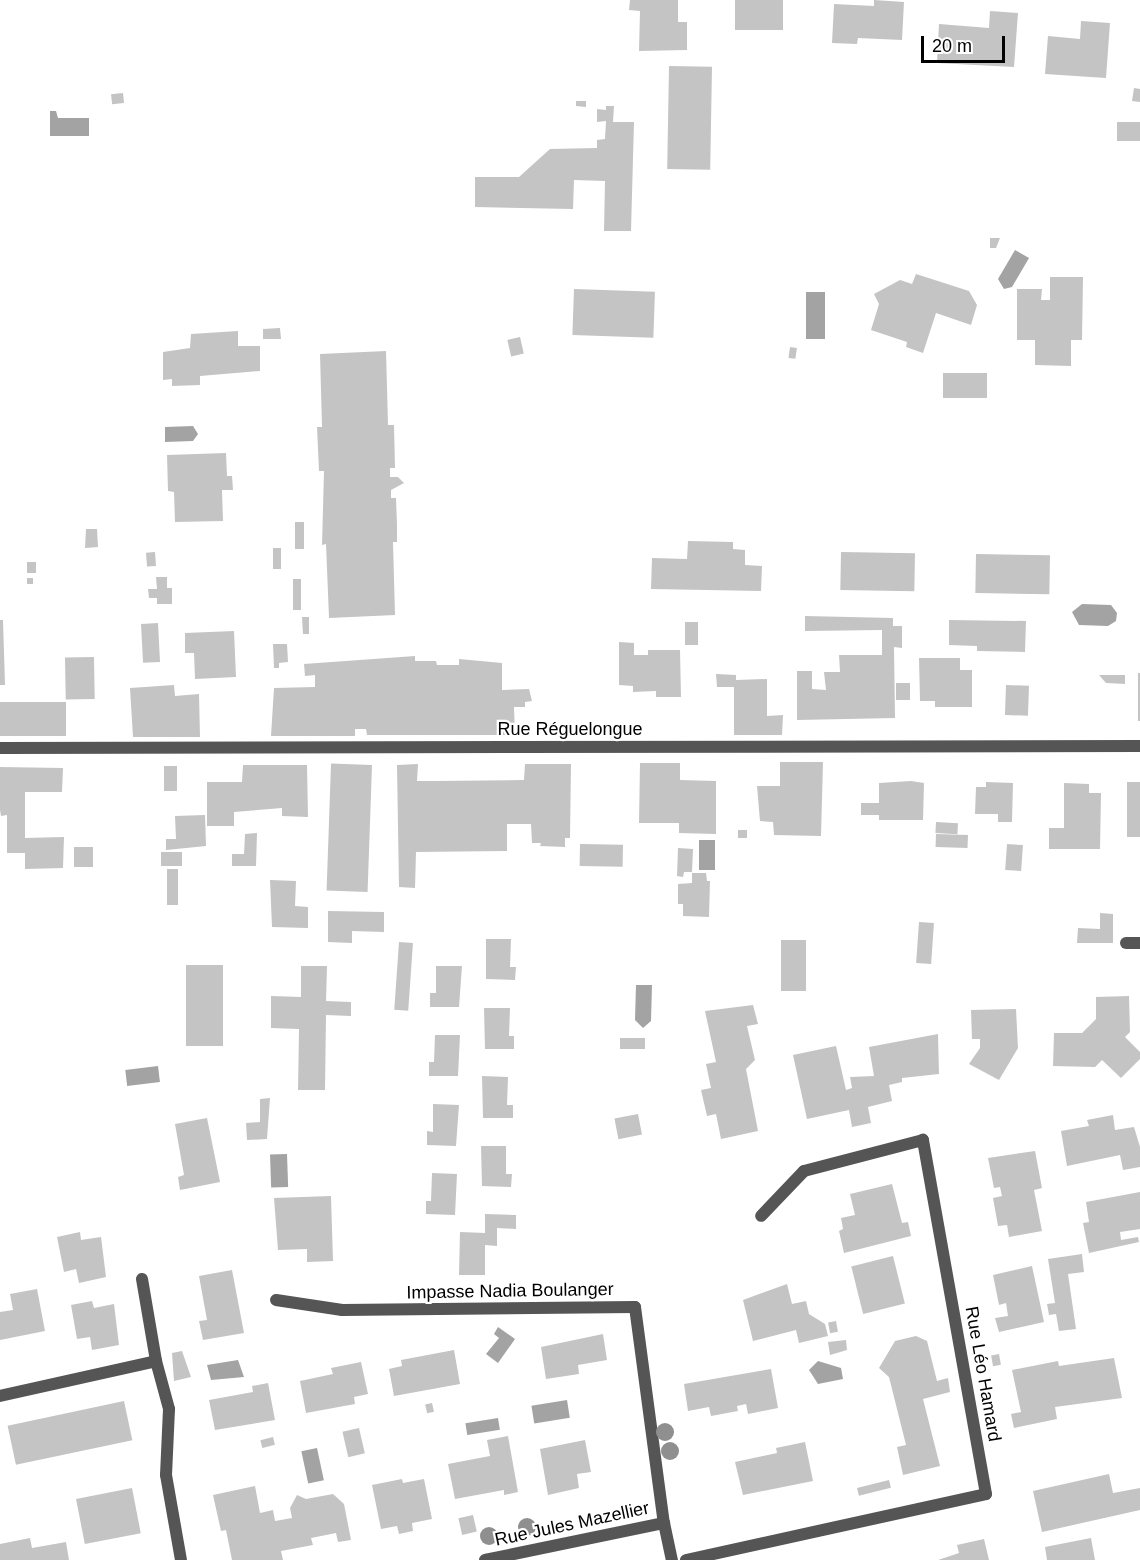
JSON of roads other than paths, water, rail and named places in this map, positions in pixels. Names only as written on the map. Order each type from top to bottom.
[{"type":"street","name":"Rue Réguelongue","points":[[0,748],[1140,746]]},
{"type":"street","points":[[1126,943],[1140,943]]},
{"type":"street","name":"Rue Léo Hamard","points":[[686,1560],[986,1494],[923,1140],[804,1171],[761,1216]]},
{"type":"street","points":[[142,1279],[156,1361],[169,1409],[166,1475],[181,1560]]},
{"type":"street","name":"Impasse Nadia Boulanger","points":[[276,1300],[342,1310],[635,1308],[664,1523]]},
{"type":"street","points":[[0,1396],[156,1361]]},
{"type":"street","name":"Rue Jules Mazellier","points":[[485,1560],[664,1523],[672,1560]]}]
